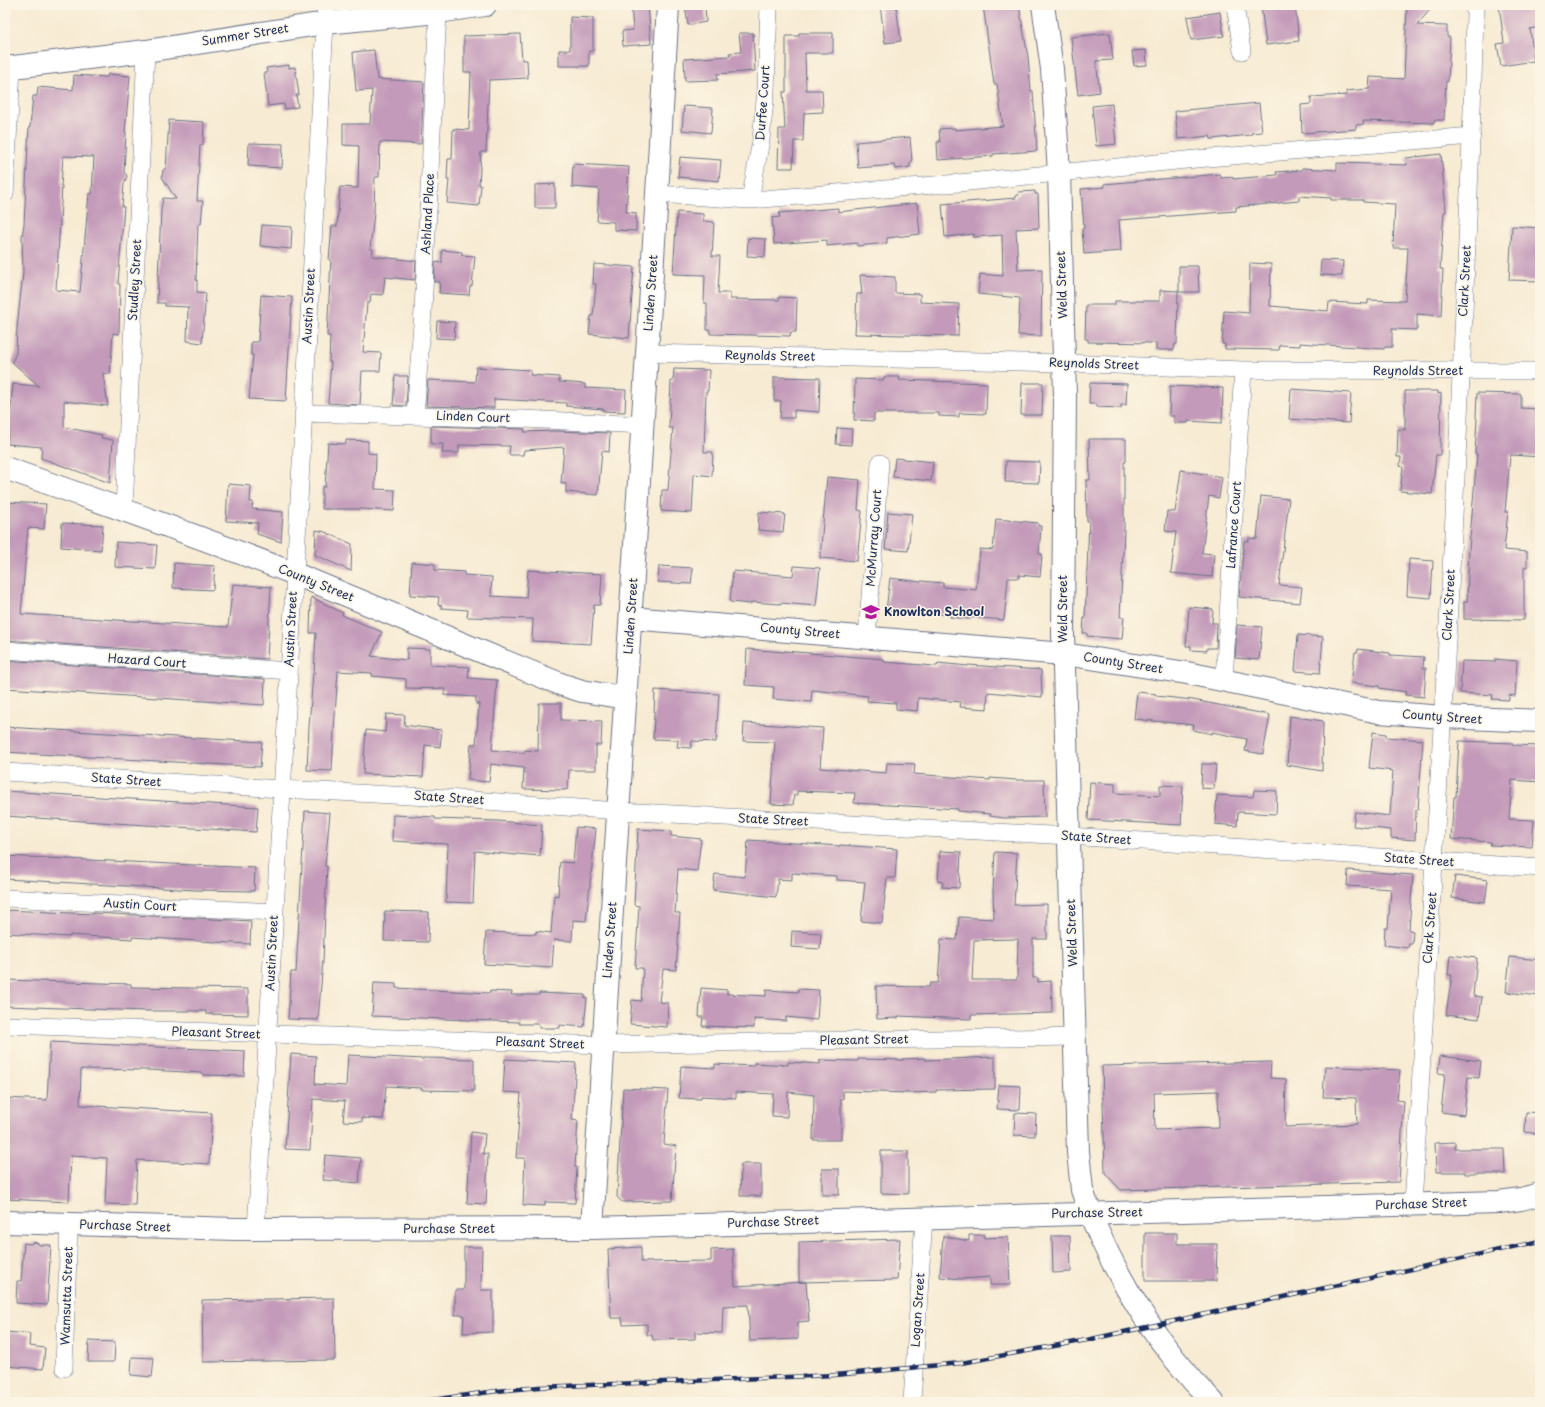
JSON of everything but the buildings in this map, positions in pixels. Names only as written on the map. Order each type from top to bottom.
[{"type":"main road","name":"Summer Street","points":[[9,68],[146,51],[325,14],[438,12],[485,5]]},
{"type":"main road","name":"Linden Street","points":[[592,1228],[658,194],[668,5]]},
{"type":"main road","name":"Weld Street","points":[[1043,5],[1053,77],[1059,172],[1064,363],[1064,654],[1078,1152],[1082,1190],[1090,1213],[1114,1264],[1146,1318],[1182,1369],[1213,1402]]},
{"type":"main road","name":"County Street","points":[[5,468],[124,509],[294,574],[563,685],[582,691],[626,698]]},
{"type":"main road","name":"County Street","points":[[631,618],[1064,654],[1224,680],[1379,712],[1443,717],[1540,720]]},
{"type":"main road","name":"Purchase Street","points":[[5,1222],[256,1229],[592,1228],[1504,1201],[1540,1194]]},
{"type":"street","name":"Durfee Court","points":[[750,200],[761,140],[766,91],[769,5]]},
{"type":"street","points":[[1235,5],[1242,51]]},
{"type":"street","name":"Clark Street","points":[[1413,1204],[1443,717],[1461,372],[1472,136],[1474,5]]},
{"type":"street","name":"Ashland Place","points":[[415,416],[423,311],[438,12]]},
{"type":"street","name":"Austin Street","points":[[256,1229],[289,671],[325,14]]},
{"type":"street","name":"Studley Street","points":[[124,509],[146,51]]},
{"type":"street","points":[[5,194],[9,68]]},
{"type":"street","points":[[658,194],[750,200],[1472,136]]},
{"type":"street","name":"Reynolds Street","points":[[647,353],[1064,363],[1244,370],[1461,372],[1540,371]]},
{"type":"street","name":"Lafrance Court","points":[[1224,680],[1244,370]]},
{"type":"street","name":"Linden Court","points":[[303,413],[643,424]]},
{"type":"street","name":"McMurray Court","points":[[867,637],[880,463]]},
{"type":"street","name":"Hazard Court","points":[[5,650],[289,671]]},
{"type":"street","name":"State Street","points":[[5,772],[446,798],[618,811],[1069,836],[1540,868]]},
{"type":"street","name":"Austin Court","points":[[5,898],[275,912]]},
{"type":"street","name":"Pleasant Street","points":[[5,1025],[604,1045],[801,1040],[1075,1037]]},
{"type":"street","name":"Logan Street","points":[[912,1402],[924,1218]]},
{"type":"street","name":"Wamsutta Street","points":[[64,1368],[69,1224]]},
{"type":"railway","points":[[416,1402],[539,1387],[835,1375],[961,1363],[1087,1340],[1540,1241]]},
{"type":"place","name":"Knowlton School","points":[[871,612]]}]
